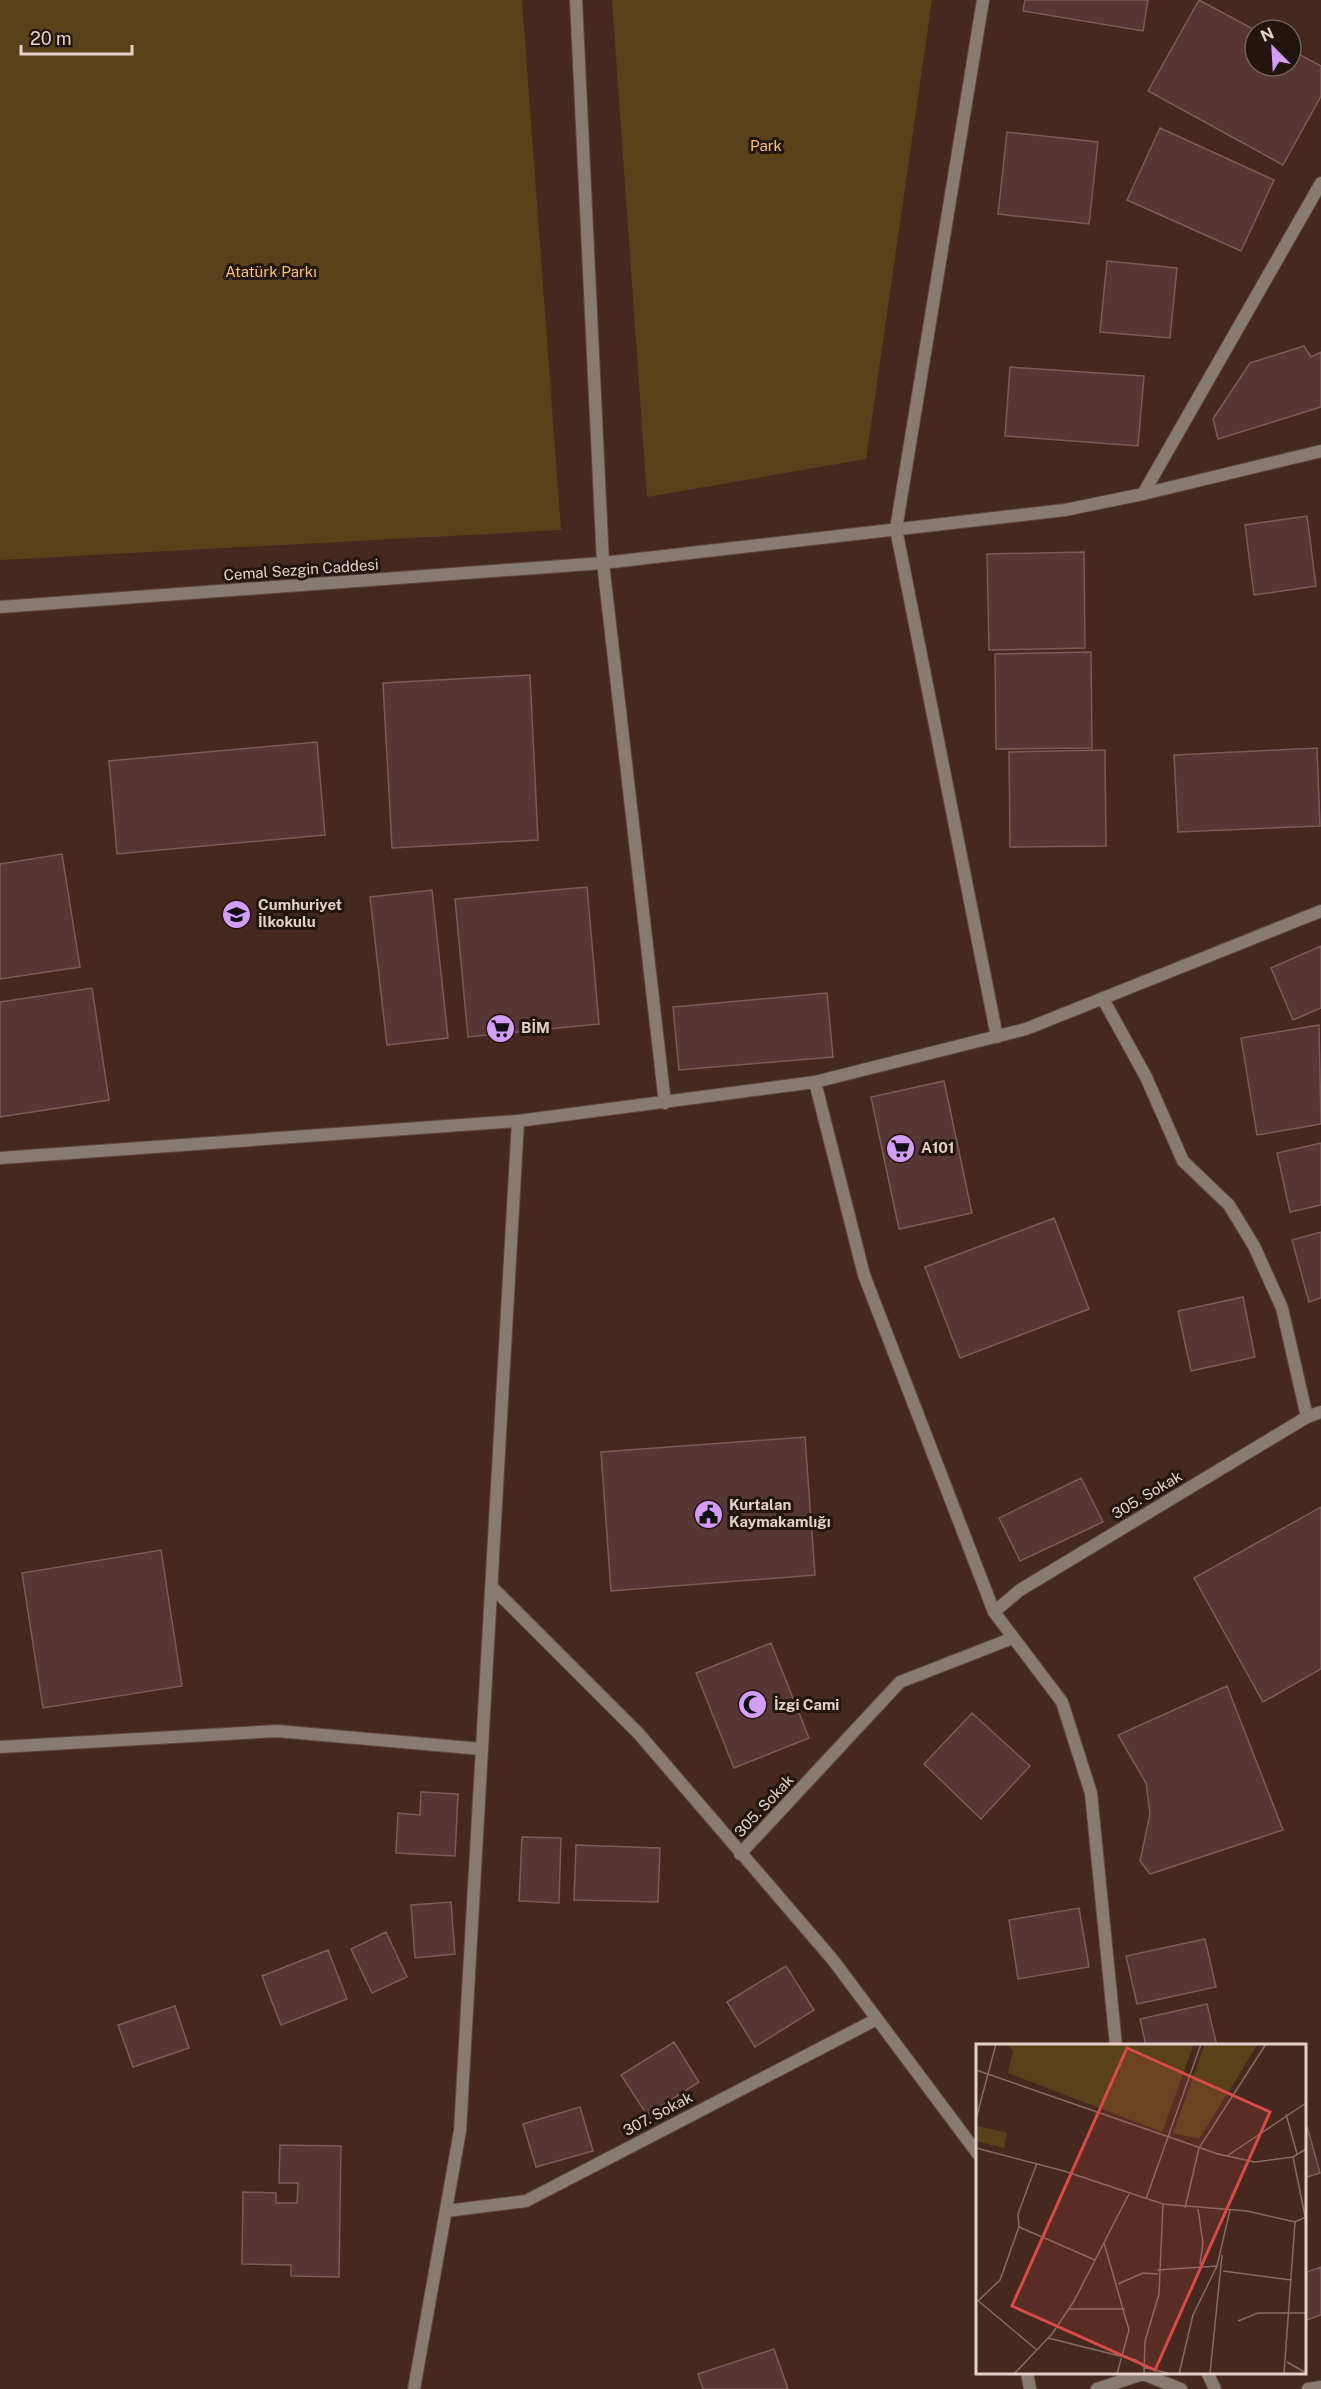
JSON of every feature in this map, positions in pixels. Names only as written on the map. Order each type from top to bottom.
[{"type":"street","points":[[576,0],[603,563],[664,1103]]},
{"type":"street","points":[[983,0],[896,528],[997,1037]]},
{"type":"street","points":[[1143,494],[1321,183]]},
{"type":"street","name":"Cemal Sezgin Caddesi","points":[[0,607],[603,563],[1065,510],[1143,494],[1321,451]]},
{"type":"street","points":[[0,1158],[518,1121],[815,1082],[1026,1029],[1321,911]]},
{"type":"street","points":[[1103,999],[1146,1077],[1183,1161],[1229,1205],[1254,1246],[1282,1308],[1307,1417]]},
{"type":"street","points":[[815,1082],[864,1275],[994,1612],[1062,1702],[1091,1793],[1116,2044]]},
{"type":"street","points":[[414,2389],[460,2131],[518,1121]]},
{"type":"street","name":"305. Sokak","points":[[994,1612],[1020,1590],[1307,1417],[1321,1412]]},
{"type":"street","points":[[492,1587],[639,1734],[833,1960],[976,2151]]},
{"type":"street","name":"305. Sokak","points":[[740,1854],[900,1682],[1012,1638]]},
{"type":"street","points":[[0,1747],[277,1731],[482,1749]]},
{"type":"street","name":"307. Sokak","points":[[446,2211],[526,2201],[877,2019]]},
{"type":"street","points":[[1027,2374],[1030,2389]]},
{"type":"street","points":[[1096,2389],[1143,2374],[1181,2389]]},
{"type":"street","points":[[1208,2374],[1215,2389]]},
{"type":"street","points":[[1308,2389],[1321,2387]]},
{"type":"green space","name":"Atatürk Parkı","points":[[0,0],[522,0],[561,530],[0,560]]},
{"type":"green space","name":"Park","points":[[612,0],[932,0],[866,459],[647,497]]},
{"type":"building","points":[[1025,0],[1148,0],[1143,31],[1023,11]]},
{"type":"building","points":[[1199,0],[1243,24],[1243,78],[1303,78],[1303,56],[1321,66],[1321,96],[1283,165],[1148,91]]},
{"type":"building","points":[[1160,128],[1274,180],[1241,251],[1127,200]]},
{"type":"building","points":[[1007,132],[1098,142],[1089,224],[998,214]]},
{"type":"building","points":[[1107,261],[1177,268],[1170,338],[1100,332]]},
{"type":"building","points":[[1304,346],[1311,357],[1321,352],[1321,407],[1218,439],[1213,419],[1250,363]]},
{"type":"building","points":[[1010,367],[1144,376],[1138,446],[1005,436]]},
{"type":"building","points":[[1307,516],[1316,586],[1254,595],[1245,525]]},
{"type":"building","points":[[1084,552],[1085,648],[989,650],[987,554]]},
{"type":"building","points":[[1091,652],[1092,748],[996,749],[995,654]]},
{"type":"building","points":[[530,675],[538,840],[392,848],[383,683]]},
{"type":"building","points":[[317,742],[325,835],[117,854],[109,761]]},
{"type":"building","points":[[1317,748],[1320,826],[1178,832],[1174,755]]},
{"type":"building","points":[[1105,750],[1106,846],[1010,847],[1009,752]]},
{"type":"building","points":[[62,854],[80,967],[0,979],[0,864]]},
{"type":"building","points":[[587,887],[599,1024],[468,1037],[455,899]]},
{"type":"building","points":[[432,890],[448,1038],[387,1045],[370,897]]},
{"type":"building","points":[[1321,946],[1321,1008],[1293,1020],[1271,968]]},
{"type":"building","points":[[92,988],[109,1100],[0,1117],[0,1002]]},
{"type":"building","points":[[827,993],[833,1057],[679,1070],[673,1007]]},
{"type":"building","points":[[1319,1025],[1321,1124],[1257,1135],[1241,1038]]},
{"type":"building","points":[[944,1081],[972,1213],[899,1229],[871,1097]]},
{"type":"building","points":[[1321,1143],[1321,1205],[1290,1212],[1277,1153]]},
{"type":"building","points":[[1054,1218],[1089,1309],[960,1358],[925,1267]]},
{"type":"building","points":[[1321,1232],[1321,1298],[1309,1302],[1292,1240]]},
{"type":"building","points":[[1243,1297],[1255,1357],[1191,1371],[1178,1311]]},
{"type":"building","name":"Kurtalan Kaymakamlığı","points":[[805,1437],[815,1575],[611,1591],[601,1452]]},
{"type":"building","points":[[1081,1478],[1103,1522],[1020,1561],[999,1518]]},
{"type":"building","points":[[1321,1507],[1321,1669],[1263,1702],[1194,1578]]},
{"type":"building","points":[[161,1550],[182,1686],[43,1708],[22,1573]]},
{"type":"building","name":"İzgi Cami","points":[[771,1643],[809,1738],[734,1768],[696,1673]]},
{"type":"building","points":[[1227,1686],[1283,1830],[1150,1874],[1140,1861],[1150,1814],[1146,1783],[1118,1735]]},
{"type":"building","points":[[972,1713],[1030,1766],[981,1819],[924,1764]]},
{"type":"building","points":[[421,1792],[458,1794],[455,1856],[396,1853],[398,1813],[420,1815]]},
{"type":"building","points":[[522,1837],[561,1838],[559,1903],[519,1901]]},
{"type":"building","points":[[576,1845],[660,1848],[658,1902],[574,1900]]},
{"type":"building","points":[[451,1902],[455,1954],[415,1958],[411,1905]]},
{"type":"building","points":[[1079,1908],[1089,1967],[1018,1979],[1009,1920]]},
{"type":"building","points":[[386,1932],[407,1977],[372,1993],[351,1949]]},
{"type":"building","points":[[1205,1939],[1216,1987],[1137,2004],[1126,1956]]},
{"type":"building","points":[[328,1950],[347,1999],[281,2025],[262,1976]]},
{"type":"building","points":[[786,1966],[814,2010],[755,2047],[727,2002]]},
{"type":"building","points":[[1207,2004],[1217,2044],[1146,2044],[1140,2019]]},
{"type":"building","points":[[175,2006],[189,2048],[133,2067],[118,2025]]},
{"type":"building","points":[[674,2042],[699,2082],[647,2115],[621,2075]]},
{"type":"building","points":[[580,2107],[593,2151],[536,2167],[523,2124]]},
{"type":"building","points":[[1306,2126],[1307,2126],[1320,2173],[1306,2177]]},
{"type":"building","points":[[280,2145],[341,2146],[339,2277],[291,2276],[291,2265],[242,2264],[243,2192],[276,2193],[276,2203],[297,2203],[298,2183],[279,2183]]},
{"type":"building","points":[[1321,2267],[1321,2315],[1306,2320],[1306,2272]]},
{"type":"building","points":[[774,2349],[788,2389],[703,2389],[698,2374]]},
{"type":"place","name":"Cumhuriyet İlkokulu","points":[[237,914]]},
{"type":"place","name":"BİM","points":[[500,1028]]},
{"type":"place","name":"A101","points":[[900,1148]]},
{"type":"place","name":"Kurtalan Kaymakamlığı","points":[[708,1514]]},
{"type":"place","name":"İzgi Cami","points":[[753,1705]]}]
